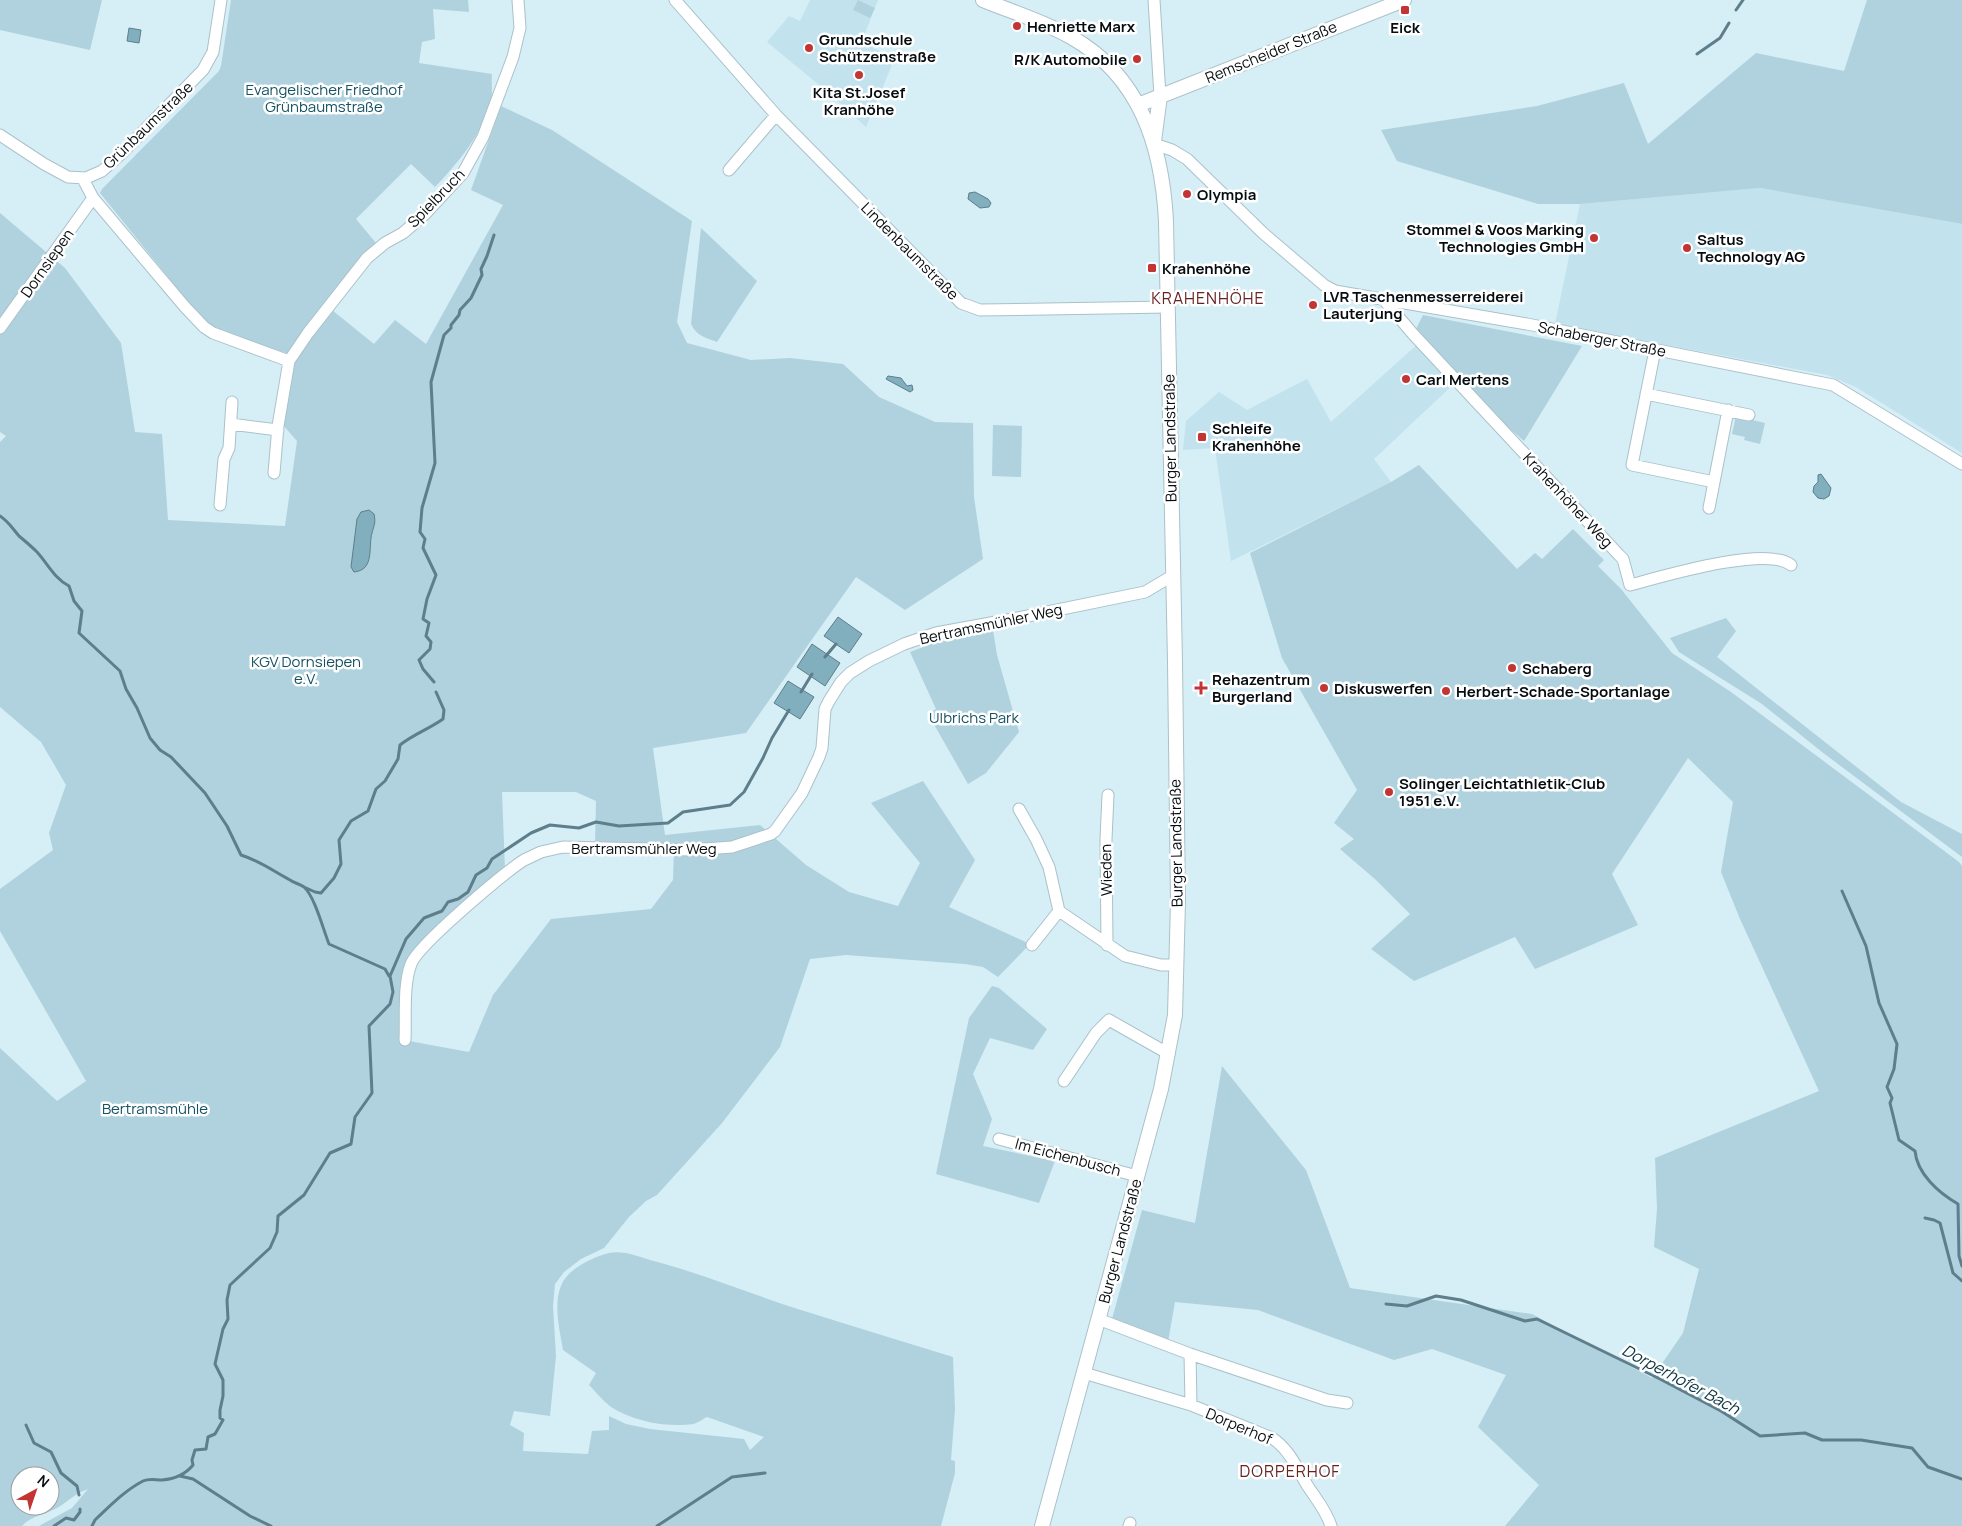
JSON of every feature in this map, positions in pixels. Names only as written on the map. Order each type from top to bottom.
[{"type":"main road","name":"Burger Landstraße","points":[[983,0],[1054,29],[1084,46],[1120,77],[1132,92],[1154,144],[1165,204],[1175,662],[1177,966],[1175,1015],[1169,1054],[1042,1526]]},
{"type":"main road","name":"Remscheider Straße","points":[[1138,105],[1404,0]]},
{"type":"main road","name":"Burger Landstraße","points":[[1154,144],[1160,96]]},
{"type":"street","name":"Grünbaumstraße","points":[[83,178],[92,176],[107,167],[198,77],[213,52],[221,0]]},
{"type":"street","name":"Spielbruch","points":[[274,472],[278,430],[289,361],[308,333],[372,253],[384,243],[403,233],[425,214],[463,173],[483,137],[514,51],[520,28],[518,0]]},
{"type":"street","name":"Lindenbaumstraße","points":[[675,0],[776,115],[950,293],[964,304],[980,310],[1168,307]]},
{"type":"street","points":[[1154,0],[1160,96]]},
{"type":"street","points":[[729,170],[776,115]]},
{"type":"street","points":[[0,135],[58,173],[70,178],[83,178],[93,198],[204,327],[213,333],[289,361]]},
{"type":"street","name":"Schaberger Straße","points":[[1154,144],[1172,150],[1187,158],[1263,232],[1329,289],[1518,322],[1833,385],[1962,464]]},
{"type":"street","name":"Dornsiepen","points":[[0,328],[93,198]]},
{"type":"street","name":"Krahenhöher Weg","points":[[1384,300],[1413,334],[1623,559],[1630,585],[1705,566],[1749,559],[1769,558],[1784,561],[1791,565]]},
{"type":"street","points":[[1654,350],[1632,465],[1714,482]]},
{"type":"street","points":[[1646,394],[1749,415]]},
{"type":"street","points":[[220,505],[224,459],[229,448],[232,402]]},
{"type":"street","points":[[1709,508],[1728,410]]},
{"type":"street","points":[[231,424],[278,430]]},
{"type":"street","name":"Bertramsmühler Weg","points":[[405,1040],[408,974],[414,957],[428,941],[524,860],[541,852],[564,847],[691,850],[732,847],[771,834],[802,793],[819,757],[822,748],[825,710],[832,695],[841,682],[860,666],[904,644],[936,633],[1140,593],[1150,590],[1172,576]]},
{"type":"street","name":"Wieden","points":[[1107,944],[1106,839],[1108,796]]},
{"type":"street","points":[[1019,809],[1049,867],[1059,911],[1125,956],[1161,965],[1177,966]]},
{"type":"street","points":[[1032,945],[1059,911]]},
{"type":"street","points":[[1064,1081],[1096,1033],[1109,1020],[1169,1054]]},
{"type":"street","name":"Im Eichenbusch","points":[[999,1139],[1137,1176]]},
{"type":"street","points":[[1098,1319],[1190,1354],[1327,1400],[1348,1403]]},
{"type":"street","name":"Dorperhof","points":[[1190,1354],[1191,1405]]},
{"type":"street","name":"Dorperhof","points":[[1084,1373],[1191,1405],[1267,1435],[1277,1441],[1293,1459],[1308,1486],[1325,1510],[1331,1526]]},
{"type":"shaded area","points":[[810,0],[878,0],[864,36],[868,38],[865,44],[884,53],[892,65],[866,127],[767,42],[789,16],[800,21]]},
{"type":"shaded area","points":[[129,28],[141,30],[139,43],[127,41]]},
{"type":"shaded area","points":[[1760,188],[1962,224],[1962,453],[1856,387],[1827,375],[1555,324],[1580,204]]},
{"type":"shaded area","points":[[975,192],[988,199],[991,203],[989,207],[980,208],[968,199],[969,193]]},
{"type":"shaded area","points":[[1420,342],[1457,381],[1374,459],[1391,482],[1231,561],[1215,448],[1183,450],[1186,421],[1219,392],[1247,410],[1307,379],[1331,422]]},
{"type":"shaded area","points":[[888,376],[901,378],[907,386],[912,385],[913,390],[910,392],[886,379]]},
{"type":"shaded area","points":[[1821,474],[1831,488],[1829,496],[1824,499],[1818,498],[1813,492],[1814,486],[1818,482],[1818,475]]},
{"type":"shaded area","points":[[369,510],[374,514],[375,520],[368,562],[361,570],[354,572],[351,567],[357,519],[361,512]]},
{"type":"shaded area","points":[[838,617],[862,634],[849,653],[824,636]]},
{"type":"shaded area","points":[[812,644],[840,663],[825,686],[797,667]]},
{"type":"shaded area","points":[[788,681],[814,697],[800,719],[774,703]]},
{"type":"green space","points":[[0,0],[102,0],[90,50],[0,30]]},
{"type":"green space","points":[[231,0],[468,0],[469,12],[433,9],[435,39],[422,42],[419,63],[492,74],[491,102],[482,125],[468,148],[435,187],[411,164],[356,219],[376,243],[364,253],[327,306],[374,344],[395,320],[426,344],[503,205],[471,190],[501,106],[552,130],[692,221],[677,322],[687,343],[751,360],[790,358],[843,364],[879,397],[935,422],[973,423],[974,497],[983,559],[905,610],[856,577],[746,733],[653,748],[665,835],[760,825],[806,865],[849,892],[898,906],[920,863],[871,803],[923,781],[975,860],[949,907],[1030,944],[998,977],[983,967],[965,964],[846,955],[810,959],[780,1047],[722,1123],[657,1195],[646,1201],[629,1217],[604,1248],[581,1259],[564,1272],[555,1284],[553,1306],[556,1356],[550,1416],[514,1411],[510,1425],[524,1433],[523,1451],[588,1454],[592,1431],[609,1430],[609,1416],[626,1424],[650,1429],[744,1439],[750,1450],[764,1437],[707,1417],[693,1424],[673,1425],[640,1420],[629,1416],[611,1407],[589,1385],[596,1373],[563,1350],[557,1310],[559,1293],[564,1280],[575,1269],[596,1257],[614,1252],[630,1254],[953,1357],[955,1409],[951,1460],[955,1461],[955,1473],[941,1526],[39,1526],[72,1508],[88,1489],[75,1495],[60,1506],[60,1466],[10,1466],[10,1516],[37,1516],[22,1526],[0,1526],[0,1048],[57,1101],[86,1081],[0,931],[0,889],[53,850],[49,833],[66,785],[41,742],[0,707],[0,442],[6,436],[0,432],[0,213],[65,268],[121,343],[135,432],[162,434],[168,520],[285,526],[297,441],[283,425],[293,361],[286,353],[214,328],[202,319],[100,193],[219,71]],"holes":[[[502,792],[576,792],[596,801],[595,845],[674,848],[673,880],[651,909],[551,919],[493,995],[469,1052],[409,1041],[409,958],[505,870]]]},
{"type":"green space","points":[[858,0],[875,8],[870,18],[853,10]]},
{"type":"green space","points":[[1867,0],[1962,0],[1962,224],[1760,188],[1580,204],[1538,204],[1397,161],[1381,130],[1537,106],[1624,83],[1648,144],[1756,53],[1844,71]]},
{"type":"green space","points":[[701,228],[757,281],[717,342],[699,334],[691,324]]},
{"type":"green space","points":[[1423,315],[1582,346],[1524,441],[1508,427],[1415,331]]},
{"type":"green space","points":[[1736,416],[1765,423],[1760,444],[1744,440],[1745,437],[1732,434]]},
{"type":"green space","points":[[993,425],[1022,426],[1021,477],[992,476]]},
{"type":"green space","points":[[1419,465],[1517,569],[1535,553],[1542,559],[1573,529],[1604,560],[1598,566],[1621,589],[1672,653],[1731,692],[1962,866],[1962,1526],[1505,1526],[1539,1485],[1478,1427],[1506,1375],[1432,1349],[1394,1360],[1258,1310],[1175,1302],[1168,1342],[1112,1319],[1142,1210],[1195,1223],[1222,1066],[1306,1170],[1350,1288],[1532,1314],[1652,1378],[1683,1333],[1699,1269],[1654,1247],[1657,1209],[1655,1158],[1819,1091],[1740,919],[1721,872],[1733,802],[1688,758],[1612,874],[1638,925],[1535,969],[1515,937],[1414,981],[1371,949],[1410,914],[1376,880],[1340,849],[1354,839],[1334,823],[1357,790],[1282,658],[1250,553],[1391,482]]},
{"type":"green space","points":[[1726,618],[1736,631],[1717,657],[1901,802],[1962,834],[1962,857],[1822,752],[1762,704],[1679,652],[1670,638]]},
{"type":"green space","name":"Ulbrichs Park","points":[[993,630],[997,655],[1019,732],[986,773],[968,784],[928,714],[936,709],[910,652],[934,643]]},
{"type":"green space","points":[[992,986],[999,988],[1047,1029],[1033,1050],[990,1038],[973,1074],[992,1119],[983,1146],[1055,1161],[1039,1203],[936,1174],[969,1018]]},
{"type":"waterway","points":[[1736,10],[1743,0]]},
{"type":"waterway","points":[[1697,54],[1720,38],[1729,23]]},
{"type":"waterway","points":[[434,682],[423,669],[419,660],[430,649],[431,642],[426,636],[429,623],[423,619],[427,599],[436,575],[423,548],[425,539],[420,532],[422,508],[435,463],[431,382],[444,335],[451,328],[460,310],[471,298],[482,275],[481,269],[494,235]]},
{"type":"waterway","points":[[0,516],[37,552],[59,579],[69,586],[74,601],[82,611],[79,633],[120,671],[126,689],[137,708],[150,738],[205,793],[227,826],[241,855],[304,887],[312,898],[329,944],[385,969],[389,976]]},
{"type":"waterway","points":[[825,657],[836,644]]},
{"type":"waterway","points":[[801,692],[812,674]]},
{"type":"waterway","points":[[304,887],[321,893],[334,878],[341,864],[339,840],[351,821],[368,811],[376,789],[385,781],[398,759],[400,745],[443,719],[444,710],[436,692]]},
{"type":"waterway","points":[[92,1526],[95,1520],[112,1504],[136,1485],[148,1480],[171,1479],[186,1471],[193,1465],[192,1460],[195,1450],[206,1449],[208,1437],[215,1434],[223,1420],[220,1418],[223,1380],[215,1364],[223,1329],[228,1319],[227,1300],[230,1285],[270,1248],[277,1232],[278,1216],[304,1195],[330,1153],[351,1144],[355,1117],[372,1093],[369,1026],[390,1004],[393,992],[390,976],[406,939],[424,918],[442,911],[448,902],[458,899],[468,892],[476,875],[487,868],[492,859],[531,833],[550,825],[579,828],[596,822],[619,826],[668,823],[683,812],[730,805],[744,792],[789,710]]},
{"type":"waterway","points":[[1842,891],[1866,946],[1879,1003],[1897,1044],[1894,1069],[1887,1087],[1892,1098],[1890,1103],[1899,1140],[1915,1151],[1920,1167],[1930,1182],[1958,1204],[1959,1256],[1962,1266]]},
{"type":"waterway","points":[[1925,1218],[1940,1223],[1953,1273],[1962,1281]]},
{"type":"waterway","name":"Dorperhofer Bach","points":[[1386,1304],[1407,1306],[1436,1296],[1461,1300],[1525,1321],[1537,1319],[1721,1411],[1760,1436],[1805,1433],[1822,1440],[1861,1440],[1912,1448],[1928,1467],[1962,1479]]},
{"type":"waterway","points":[[26,1425],[34,1443],[51,1452],[61,1473],[77,1486],[79,1495]]},
{"type":"waterway","points":[[657,1526],[732,1477],[765,1473]]},
{"type":"waterway","points":[[180,1476],[193,1479],[250,1516],[271,1526]]},
{"type":"waterway","points":[[54,1526],[66,1518],[74,1520],[80,1509]]},
{"type":"place","name":"Eick","points":[[1405,10]]},
{"type":"place","name":"Henriette Marx","points":[[1017,26]]},
{"type":"place","name":"Grundschule Schützenstraße","points":[[809,48]]},
{"type":"place","name":"R/K Automobile","points":[[1137,59]]},
{"type":"place","name":"Kita St.Josef Kranhöhe","points":[[859,75]]},
{"type":"place","name":"Olympia","points":[[1187,194]]},
{"type":"place","name":"Stommel & Voos Marking Technologies GmbH","points":[[1594,238]]},
{"type":"place","name":"Saltus Technology AG","points":[[1687,248]]},
{"type":"place","name":"Krahenhöhe","points":[[1152,268]]},
{"type":"place","name":"LVR Taschenmesserreiderei Lauterjung","points":[[1313,305]]},
{"type":"place","name":"Carl Mertens","points":[[1406,379]]},
{"type":"place","name":"Schleife Krahenhöhe","points":[[1202,437]]},
{"type":"place","name":"Schaberg","points":[[1512,668]]},
{"type":"place","name":"Rehazentrum Burgerland","points":[[1201,688]]},
{"type":"place","name":"Diskuswerfen","points":[[1324,688]]},
{"type":"place","name":"Herbert-Schade-Sportanlage","points":[[1446,691]]},
{"type":"place","name":"Solinger Leichtathletik-Club 1951 e.V.","points":[[1389,792]]},
{"type":"district","name":"KRAHENHÖHE","points":[[1208,298]]},
{"type":"district","name":"DORPERHOF","points":[[1290,1471]]},
{"type":"park label","name":"Evangelischer Friedhof Grünbaumstraße","points":[[324,98]]},
{"type":"park label","name":"KGV Dornsiepen e.V.","points":[[306,670]]},
{"type":"park label","name":"Bertramsmühle","points":[[155,1108]]}]
